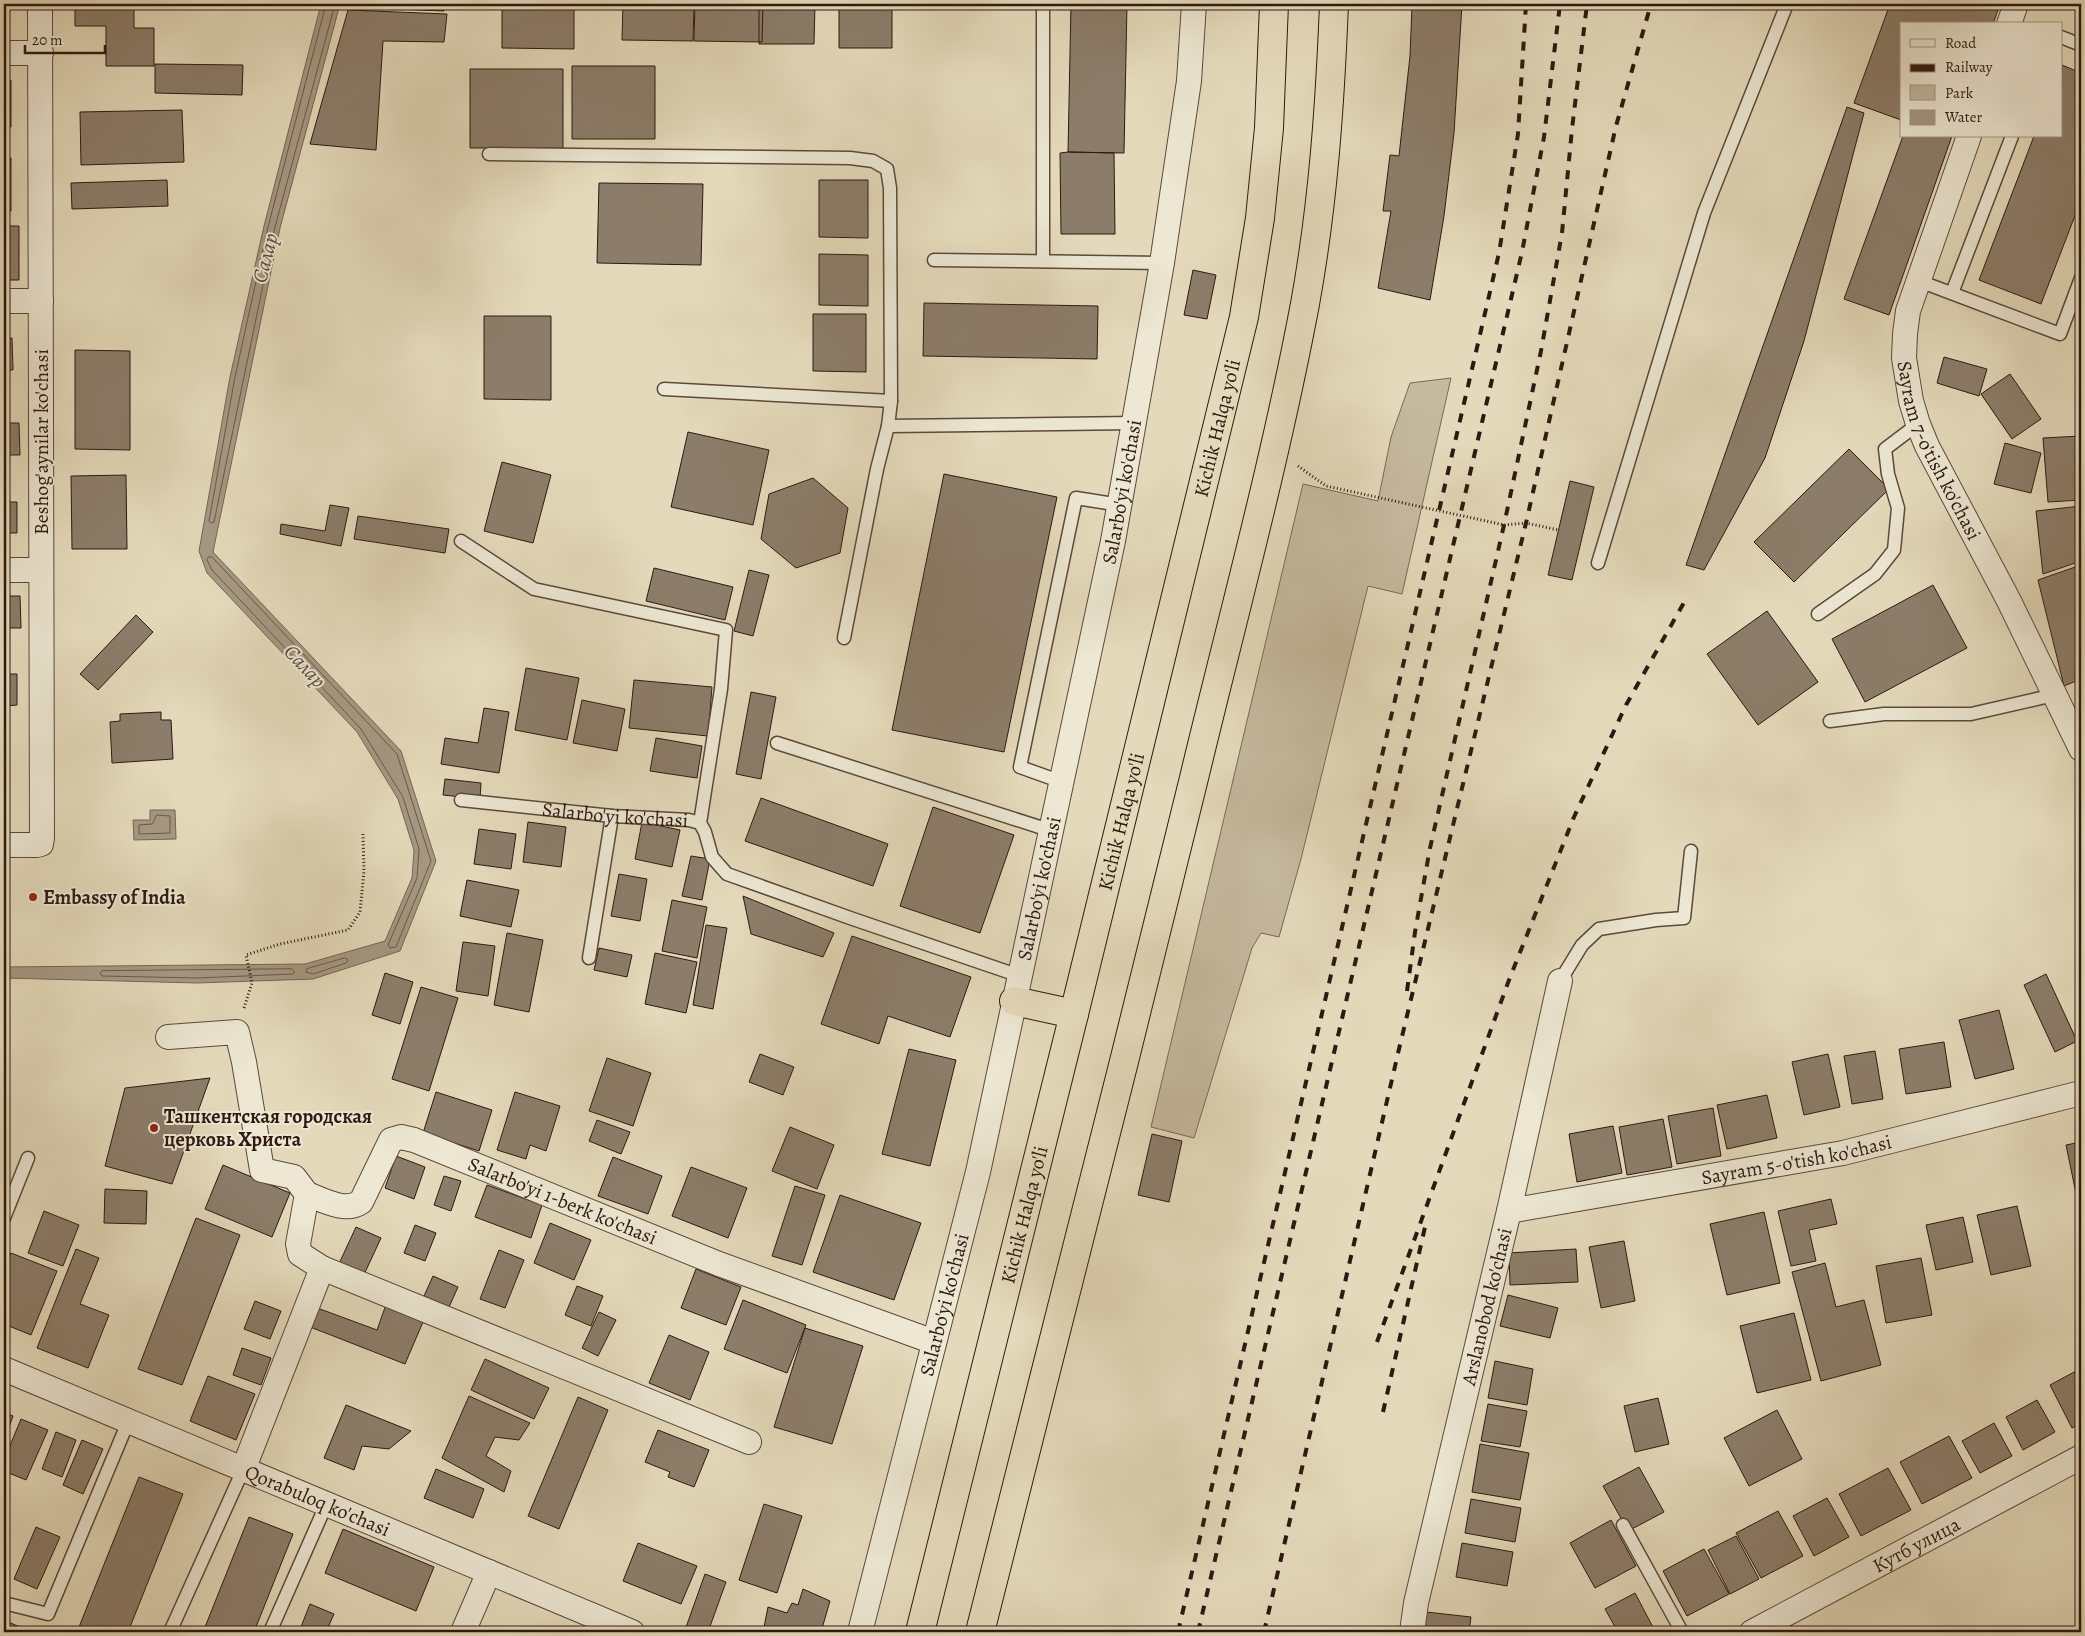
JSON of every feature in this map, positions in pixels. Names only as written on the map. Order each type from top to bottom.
[{"type":"highway","name":"Kichik Halqa yo'li","points":[[920,1632],[1074,1014],[1244,317],[1260,218],[1269,128],[1274,4]]},
{"type":"highway","points":[[980,1632],[1084,1226],[1272,455],[1305,304],[1319,213],[1329,122],[1334,4]]},
{"type":"highway","points":[[1017,988],[1074,1014]]},
{"type":"street","name":"Beshog'aynilar ko'chasi","points":[[4,845],[37,845],[41,844],[42,838],[40,4]]},
{"type":"street","name":"Salarbo'yi ko'chasi","points":[[860,1632],[978,1172],[1120,505],[1162,263],[1189,81],[1194,4]]},
{"type":"street","points":[[2010,22],[2016,4]]},
{"type":"street","points":[[4,53],[41,53]]},
{"type":"street","name":"Sayram 7-o'tish ko'chasi","points":[[1969,138],[1908,312],[1904,358],[1911,401],[1918,424],[1940,473],[2009,601],[2081,750]]},
{"type":"street","points":[[4,301],[41,301]]},
{"type":"street","points":[[4,570],[41,570]]},
{"type":"street","name":"Arslanobod ko'chasi","points":[[1412,1632],[1416,1603],[1509,1211],[1560,981]]},
{"type":"street","points":[[168,1036],[237,1032],[244,1062],[262,1170],[294,1177],[307,1194],[298,1244],[300,1254],[322,1268],[749,1442]]},
{"type":"street","name":"Sayram 5-o'tish ko'chasi","points":[[1509,1211],[1843,1153],[2081,1093]]},
{"type":"street","name":"Salarbo'yi 1-berk ko'chasi","points":[[307,1194],[345,1207],[356,1206],[361,1202],[391,1140],[401,1137],[414,1140],[719,1264],[934,1342]]},
{"type":"street","points":[[243,1470],[322,1268]]},
{"type":"street","name":"Qorabuloq ko'chasi","points":[[4,1369],[632,1632]]},
{"type":"street","name":"Кутб улица","points":[[1752,1632],[2081,1457]]},
{"type":"street","points":[[463,1632],[489,1572]]},
{"type":"lane","points":[[1043,4],[1043,262]]},
{"type":"lane","points":[[1598,563],[1704,213],[1787,4]]},
{"type":"lane","points":[[2062,38],[2081,44]]},
{"type":"lane","points":[[1952,293],[2011,138]]},
{"type":"lane","points":[[489,154],[850,158],[873,161],[887,169],[890,188],[891,401],[888,426],[877,469],[844,638]]},
{"type":"lane","points":[[934,260],[1162,263]]},
{"type":"lane","points":[[1919,281],[2060,334],[2081,278]]},
{"type":"lane","points":[[664,389],[891,401]]},
{"type":"lane","points":[[888,426],[1134,423]]},
{"type":"lane","points":[[1818,614],[1875,574],[1894,550],[1898,508],[1888,474],[1885,449],[1918,424]]},
{"type":"lane","points":[[1062,782],[1020,767],[1076,498],[1120,505]]},
{"type":"lane","points":[[461,541],[534,589],[726,630],[721,689],[700,823]]},
{"type":"lane","points":[[1830,721],[1884,714],[1971,714],[2054,695]]},
{"type":"lane","points":[[777,743],[1052,831]]},
{"type":"lane","name":"Salarbo'yi ko'chasi","points":[[461,800],[612,816],[689,820],[700,823],[705,832],[712,857],[727,874],[853,919],[1017,988]]},
{"type":"lane","points":[[589,958],[612,816]]},
{"type":"lane","points":[[1560,981],[1582,945],[1599,928],[1684,918],[1691,851]]},
{"type":"lane","points":[[4,1218],[28,1158]]},
{"type":"lane","points":[[4,1603],[48,1614],[128,1422]]},
{"type":"lane","points":[[170,1632],[243,1470]]},
{"type":"lane","points":[[270,1632],[326,1505]]},
{"type":"lane","points":[[1623,1525],[1682,1632]]},
{"type":"path","points":[[1326,486],[1504,525],[1526,523],[1558,530]]},
{"type":"path","points":[[252,983],[246,955],[280,944],[348,930],[360,912],[364,871],[363,834]]},
{"type":"green space","points":[[1451,378],[1402,594],[1368,586],[1301,859],[1279,937],[1261,933],[1252,948],[1194,1138],[1151,1127],[1303,484],[1378,501],[1391,437],[1410,383]]},
{"type":"water","name":"Салар","points":[[321,4],[340,4],[280,228],[213,552],[401,751],[436,861],[400,951],[313,979],[197,983],[4,978],[4,967],[305,964],[385,941],[412,878],[414,850],[398,799],[357,732],[207,573],[199,551],[230,377],[264,226]]},
{"type":"water","points":[[150,810],[175,810],[176,839],[134,840],[133,820],[150,820]]},
{"type":"building","points":[[75,4],[134,4],[134,28],[154,28],[154,66],[106,66],[106,26],[75,26]]},
{"type":"building","points":[[396,4],[444,4],[444,11],[396,9]]},
{"type":"building","points":[[502,4],[574,4],[574,49],[502,48]]},
{"type":"building","points":[[623,4],[694,4],[693,41],[622,40]]},
{"type":"building","points":[[695,4],[763,4],[762,42],[694,41]]},
{"type":"building","points":[[759,4],[815,4],[814,44],[759,44]]},
{"type":"building","points":[[839,4],[892,4],[892,48],[839,48]]},
{"type":"building","points":[[1071,4],[1127,4],[1124,153],[1068,152]]},
{"type":"building","points":[[1402,4],[1462,4],[1454,133],[1444,216],[1430,300],[1378,288],[1391,211],[1383,211],[1390,155],[1399,156],[1410,56],[1412,6]]},
{"type":"building","points":[[1890,4],[2000,4],[1994,22],[1900,22],[1900,120],[1854,103]]},
{"type":"building","points":[[348,10],[447,14],[444,42],[383,41],[376,150],[310,144]]},
{"type":"building","points":[[155,64],[243,65],[242,95],[155,93]]},
{"type":"building","points":[[2062,65],[2081,73],[2081,200],[2041,304],[1979,280],[2033,138],[2062,138]]},
{"type":"building","points":[[572,66],[655,66],[655,139],[572,139]]},
{"type":"building","points":[[470,69],[563,69],[563,148],[470,148]]},
{"type":"building","points":[[4,80],[11,80],[11,127],[4,127]]},
{"type":"building","points":[[1847,107],[1864,113],[1804,341],[1765,458],[1704,570],[1686,565]]},
{"type":"building","points":[[182,110],[184,162],[81,165],[80,112]]},
{"type":"building","points":[[1902,138],[1951,138],[1889,315],[1844,299]]},
{"type":"building","points":[[1060,153],[1114,153],[1115,234],[1061,234]]},
{"type":"building","points":[[4,158],[11,158],[11,211],[4,211]]},
{"type":"building","points":[[167,180],[168,206],[72,209],[71,183]]},
{"type":"building","points":[[819,180],[868,180],[868,238],[819,237]]},
{"type":"building","points":[[599,183],[703,184],[701,265],[597,263]]},
{"type":"building","points":[[4,226],[19,226],[19,280],[4,280]]},
{"type":"building","points":[[819,254],[868,255],[868,306],[819,305]]},
{"type":"building","points":[[1193,270],[1216,275],[1207,319],[1184,315]]},
{"type":"building","points":[[924,303],[1098,306],[1097,359],[923,356]]},
{"type":"building","points":[[813,314],[866,314],[866,372],[813,371]]},
{"type":"building","points":[[484,316],[551,316],[551,400],[484,399]]},
{"type":"building","points":[[12,338],[13,370],[4,370],[4,339]]},
{"type":"building","points":[[75,350],[130,351],[130,450],[75,449]]},
{"type":"building","points":[[1944,357],[1987,369],[1979,396],[1937,383]]},
{"type":"building","points":[[2010,374],[2041,419],[2012,439],[1981,394]]},
{"type":"building","points":[[4,423],[19,423],[20,455],[4,455]]},
{"type":"building","points":[[688,432],[769,450],[753,525],[671,507]]},
{"type":"building","points":[[2081,436],[2081,500],[2048,502],[2043,438]]},
{"type":"building","points":[[2005,443],[2041,453],[2031,493],[1994,484]]},
{"type":"building","points":[[1849,449],[1889,489],[1794,582],[1754,542]]},
{"type":"building","points":[[502,462],[551,475],[533,543],[484,531]]},
{"type":"building","points":[[944,474],[1057,497],[1004,752],[892,730]]},
{"type":"building","points":[[126,475],[127,549],[72,549],[71,476]]},
{"type":"building","points":[[813,478],[848,508],[840,553],[796,568],[761,539],[769,494]]},
{"type":"building","points":[[1570,481],[1594,487],[1572,580],[1548,575]]},
{"type":"building","points":[[4,502],[17,502],[17,533],[4,533]]},
{"type":"building","points":[[330,505],[349,508],[341,546],[280,534],[281,524],[325,531]]},
{"type":"building","points":[[2081,506],[2081,561],[2043,574],[2036,511]]},
{"type":"building","points":[[358,516],[449,529],[445,553],[354,539]]},
{"type":"building","points":[[2081,565],[2081,679],[2064,686],[2038,580]]},
{"type":"building","points":[[654,568],[733,587],[725,620],[646,601]]},
{"type":"building","points":[[749,570],[769,575],[753,636],[734,631]]},
{"type":"building","points":[[1933,585],[1967,648],[1865,702],[1832,639]]},
{"type":"building","points":[[4,596],[20,596],[21,628],[4,628]]},
{"type":"building","points":[[1767,611],[1818,682],[1758,725],[1707,654]]},
{"type":"building","points":[[136,615],[153,632],[98,690],[80,674]]},
{"type":"building","points":[[526,668],[579,678],[567,740],[515,730]]},
{"type":"building","points":[[4,674],[17,674],[17,705],[4,706]]},
{"type":"building","points":[[634,680],[712,687],[708,736],[629,728]]},
{"type":"building","points":[[751,692],[776,697],[761,779],[736,774]]},
{"type":"building","points":[[582,700],[625,709],[617,751],[573,743]]},
{"type":"building","points":[[484,708],[509,712],[499,773],[441,764],[445,738],[478,743]]},
{"type":"building","points":[[161,712],[161,720],[171,720],[173,759],[112,763],[110,722],[120,721],[120,714]]},
{"type":"building","points":[[656,738],[702,746],[697,778],[650,771]]},
{"type":"building","points":[[445,779],[481,783],[480,799],[443,795]]},
{"type":"building","points":[[761,798],[888,844],[873,886],[745,841]]},
{"type":"building","points":[[933,807],[1014,835],[980,933],[900,906]]},
{"type":"building","points":[[528,822],[566,827],[561,867],[523,862]]},
{"type":"building","points":[[642,822],[680,830],[672,867],[635,859]]},
{"type":"building","points":[[479,829],[516,834],[511,869],[474,864]]},
{"type":"building","points":[[691,856],[710,859],[702,900],[682,896]]},
{"type":"building","points":[[619,874],[647,879],[640,921],[611,916]]},
{"type":"building","points":[[467,880],[519,890],[511,927],[460,916]]},
{"type":"building","points":[[743,896],[834,933],[823,957],[751,934]]},
{"type":"building","points":[[672,900],[707,907],[697,958],[662,951]]},
{"type":"building","points":[[706,925],[727,928],[713,1009],[693,1005]]},
{"type":"building","points":[[507,933],[543,940],[529,1012],[494,1005]]},
{"type":"building","points":[[852,936],[971,977],[950,1037],[888,1016],[879,1044],[821,1024]]},
{"type":"building","points":[[463,942],[495,946],[488,996],[456,991]]},
{"type":"building","points":[[599,948],[632,955],[627,977],[594,970]]},
{"type":"building","points":[[655,953],[697,962],[686,1013],[645,1004]]},
{"type":"building","points":[[385,973],[413,982],[400,1024],[372,1015]]},
{"type":"building","points":[[2046,974],[2077,1041],[2055,1052],[2024,985]]},
{"type":"building","points":[[421,987],[458,998],[429,1091],[392,1079]]},
{"type":"building","points":[[1999,1010],[2014,1069],[1975,1079],[1959,1020]]},
{"type":"building","points":[[1944,1042],[1951,1087],[1906,1094],[1899,1049]]},
{"type":"building","points":[[909,1049],[956,1060],[930,1166],[882,1154]]},
{"type":"building","points":[[1875,1051],[1883,1099],[1852,1104],[1844,1056]]},
{"type":"building","points":[[760,1054],[794,1067],[783,1095],[749,1082]]},
{"type":"building","points":[[1828,1054],[1840,1107],[1804,1115],[1792,1062]]},
{"type":"building","points":[[607,1058],[651,1073],[633,1126],[589,1111]]},
{"type":"building","name":"Ташкентская городская церковь Христа","points":[[210,1078],[172,1184],[105,1166],[125,1088]]},
{"type":"building","points":[[436,1092],[492,1110],[479,1151],[423,1133]]},
{"type":"building","points":[[515,1092],[560,1106],[546,1151],[530,1145],[526,1159],[497,1150]]},
{"type":"building","points":[[1767,1095],[1777,1138],[1727,1149],[1717,1105]]},
{"type":"building","points":[[1713,1108],[1721,1156],[1677,1164],[1668,1116]]},
{"type":"building","points":[[1663,1119],[1672,1167],[1627,1175],[1619,1127]]},
{"type":"building","points":[[597,1120],[630,1132],[621,1154],[589,1141]]},
{"type":"building","points":[[1613,1126],[1622,1173],[1577,1182],[1569,1134]]},
{"type":"building","points":[[790,1127],[834,1145],[817,1189],[772,1171]]},
{"type":"building","points":[[1152,1134],[1182,1141],[1169,1202],[1138,1195]]},
{"type":"building","points":[[2081,1142],[2081,1208],[2079,1208],[2066,1145]]},
{"type":"building","points":[[396,1156],[425,1167],[414,1199],[385,1188]]},
{"type":"building","points":[[613,1157],[662,1176],[648,1214],[598,1196]]},
{"type":"building","points":[[223,1165],[290,1193],[272,1237],[205,1209]]},
{"type":"building","points":[[691,1167],[747,1188],[728,1238],[672,1216]]},
{"type":"building","points":[[444,1176],[461,1181],[451,1211],[434,1205]]},
{"type":"building","points":[[487,1185],[542,1205],[531,1238],[475,1217]]},
{"type":"building","points":[[795,1186],[825,1195],[802,1265],[772,1256]]},
{"type":"building","points":[[105,1189],[147,1191],[146,1224],[104,1223]]},
{"type":"building","points":[[840,1195],[921,1223],[894,1300],[813,1272]]},
{"type":"building","points":[[1831,1199],[1837,1224],[1809,1230],[1816,1261],[1791,1266],[1778,1211]]},
{"type":"building","points":[[2017,1206],[2031,1266],[1991,1275],[1977,1215]]},
{"type":"building","points":[[44,1211],[79,1225],[63,1266],[28,1253]]},
{"type":"building","points":[[1764,1212],[1780,1283],[1727,1295],[1710,1224]]},
{"type":"building","points":[[1963,1217],[1973,1262],[1936,1270],[1926,1225]]},
{"type":"building","points":[[196,1218],[240,1235],[182,1385],[138,1369]]},
{"type":"building","points":[[550,1223],[591,1240],[574,1280],[534,1263]]},
{"type":"building","points":[[415,1225],[436,1233],[425,1261],[404,1253]]},
{"type":"building","points":[[356,1227],[381,1238],[362,1279],[337,1268]]},
{"type":"building","points":[[1624,1241],[1635,1301],[1601,1308],[1589,1247]]},
{"type":"building","points":[[76,1249],[99,1258],[80,1304],[109,1315],[88,1368],[37,1348]]},
{"type":"building","points":[[1576,1249],[1578,1282],[1510,1285],[1509,1253]]},
{"type":"building","points":[[499,1250],[524,1260],[505,1308],[480,1299]]},
{"type":"building","points":[[11,1253],[57,1271],[31,1335],[4,1324],[4,1272]]},
{"type":"building","points":[[1921,1258],[1932,1315],[1886,1323],[1876,1266]]},
{"type":"building","points":[[1825,1263],[1836,1307],[1864,1300],[1881,1365],[1821,1381],[1792,1272]]},
{"type":"building","points":[[696,1269],[741,1287],[726,1325],[681,1308]]},
{"type":"building","points":[[433,1276],[458,1287],[449,1307],[424,1296]]},
{"type":"building","points":[[577,1286],[603,1296],[591,1326],[565,1315]]},
{"type":"building","points":[[1508,1295],[1558,1308],[1550,1338],[1500,1326]]},
{"type":"building","points":[[388,1299],[426,1315],[405,1364],[305,1325],[312,1306],[377,1330]]},
{"type":"building","points":[[743,1300],[806,1325],[787,1373],[724,1349]]},
{"type":"building","points":[[255,1301],[281,1311],[270,1339],[244,1329]]},
{"type":"building","points":[[599,1312],[616,1320],[598,1356],[582,1348]]},
{"type":"building","points":[[1794,1313],[1811,1380],[1757,1393],[1740,1326]]},
{"type":"building","points":[[805,1328],[863,1346],[832,1444],[774,1427]]},
{"type":"building","points":[[669,1335],[709,1352],[690,1400],[649,1383]]},
{"type":"building","points":[[242,1348],[271,1358],[261,1385],[233,1375]]},
{"type":"building","points":[[485,1359],[549,1388],[534,1419],[471,1390]]},
{"type":"building","points":[[1495,1361],[1533,1369],[1527,1405],[1488,1398]]},
{"type":"building","points":[[2078,1370],[2081,1376],[2081,1423],[2072,1428],[2050,1385]]},
{"type":"building","points":[[208,1376],[255,1394],[236,1440],[190,1421]]},
{"type":"building","points":[[469,1396],[530,1423],[519,1440],[495,1437],[486,1456],[511,1471],[504,1492],[442,1458]]},
{"type":"building","points":[[578,1397],[608,1410],[559,1529],[528,1516]]},
{"type":"building","points":[[1658,1398],[1669,1444],[1635,1452],[1624,1406]]},
{"type":"building","points":[[2037,1400],[2055,1432],[2023,1450],[2006,1417]]},
{"type":"building","points":[[1488,1404],[1527,1411],[1520,1447],[1481,1441]]},
{"type":"building","points":[[346,1405],[411,1431],[389,1449],[362,1446],[354,1470],[324,1458]]},
{"type":"building","points":[[1777,1410],[1802,1459],[1749,1486],[1724,1438]]},
{"type":"building","points":[[4,1412],[13,1416],[4,1441]]},
{"type":"building","points":[[21,1419],[48,1430],[26,1480],[4,1471],[4,1460]]},
{"type":"building","points":[[1994,1423],[2012,1456],[1980,1473],[1962,1441]]},
{"type":"building","points":[[658,1430],[709,1450],[694,1487],[668,1477],[670,1472],[645,1462]]},
{"type":"building","points":[[56,1432],[76,1440],[62,1477],[42,1469]]},
{"type":"building","points":[[1949,1436],[1972,1478],[1922,1504],[1900,1462]]},
{"type":"building","points":[[82,1440],[103,1449],[83,1494],[63,1485]]},
{"type":"building","points":[[1480,1444],[1529,1453],[1520,1500],[1472,1492]]},
{"type":"building","points":[[1639,1467],[1664,1512],[1628,1531],[1603,1486]]},
{"type":"building","points":[[1888,1468],[1911,1510],[1861,1536],[1839,1494]]},
{"type":"building","points":[[436,1469],[484,1489],[473,1518],[424,1498]]},
{"type":"building","points":[[139,1477],[183,1494],[128,1632],[77,1632]]},
{"type":"building","points":[[1827,1498],[1849,1537],[1814,1556],[1793,1516]]},
{"type":"building","points":[[1471,1499],[1521,1508],[1515,1542],[1465,1533]]},
{"type":"building","points":[[764,1504],[802,1516],[777,1593],[739,1580]]},
{"type":"building","points":[[1778,1511],[1803,1556],[1761,1578],[1736,1533]]},
{"type":"building","points":[[249,1517],[293,1534],[254,1632],[203,1632]]},
{"type":"building","points":[[1611,1520],[1636,1566],[1595,1588],[1570,1543]]},
{"type":"building","points":[[36,1527],[60,1537],[37,1589],[14,1579]]},
{"type":"building","points":[[343,1529],[434,1567],[416,1611],[325,1573]]},
{"type":"building","points":[[1736,1536],[1759,1579],[1730,1594],[1708,1550]]},
{"type":"building","points":[[638,1543],[697,1566],[681,1604],[623,1581]]},
{"type":"building","points":[[1462,1543],[1513,1552],[1507,1586],[1456,1577]]},
{"type":"building","points":[[1704,1549],[1729,1594],[1687,1616],[1663,1571]]},
{"type":"building","points":[[705,1574],[726,1582],[708,1632],[691,1632],[685,1630]]},
{"type":"building","points":[[803,1589],[830,1601],[821,1632],[763,1632],[768,1607],[787,1613],[792,1603],[798,1605]]},
{"type":"building","points":[[1635,1593],[1655,1631],[1618,1632],[1605,1609]]},
{"type":"building","points":[[310,1604],[334,1614],[326,1632],[299,1632]]},
{"type":"building","points":[[1426,1612],[1471,1617],[1469,1632],[1424,1632]]},
{"type":"building","points":[[4,1620],[31,1632],[4,1632]]},
{"type":"railway","points":[[1178,1632],[1499,253],[1518,134],[1526,4]]},
{"type":"railway","points":[[1198,1632],[1522,252],[1544,137],[1560,4]]},
{"type":"railway","points":[[1407,991],[1430,848],[1504,525],[1541,351],[1562,233],[1587,4]]},
{"type":"railway","points":[[1264,1632],[1399,1049],[1526,523],[1616,126],[1651,4]]},
{"type":"railway","points":[[1377,1342],[1509,980],[1574,817],[1626,705],[1686,599]]},
{"type":"railway","points":[[1383,1412],[1425,1227]]},
{"type":"place","name":"Embassy of India","points":[[33,897]]},
{"type":"place","name":"Ташкентская городская церковь Христа","points":[[154,1128]]}]
